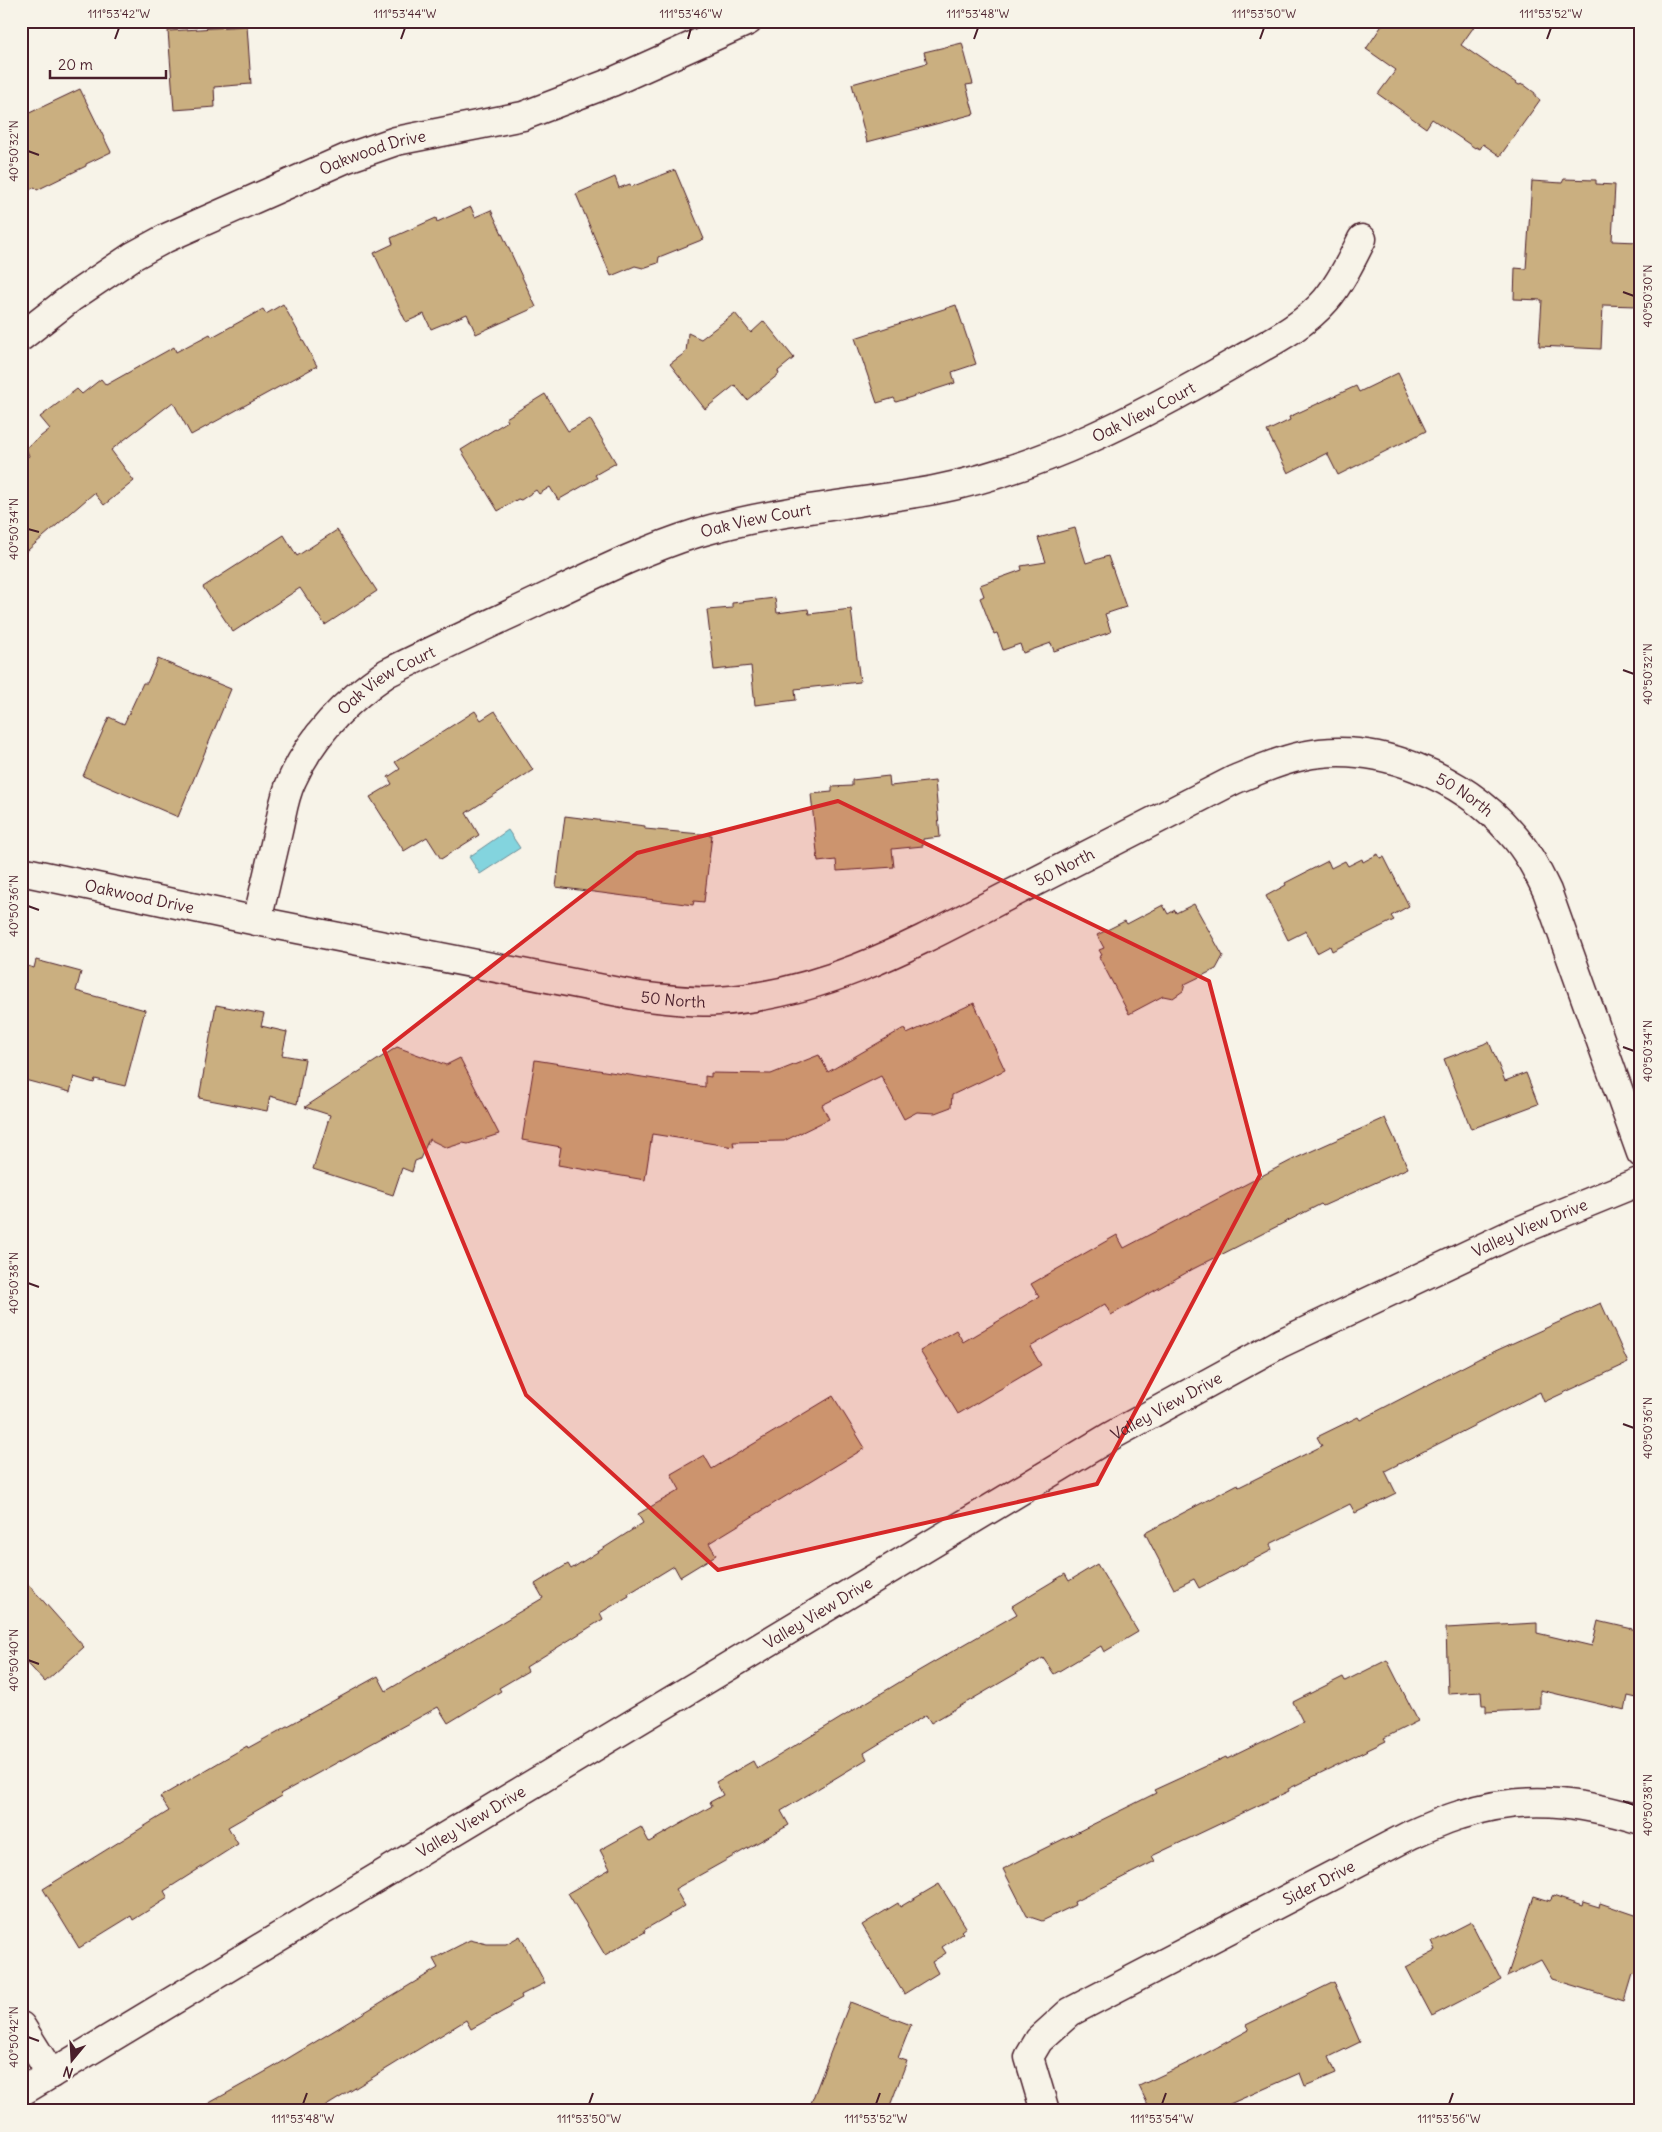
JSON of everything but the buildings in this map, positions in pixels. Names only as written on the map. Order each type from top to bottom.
[{"type":"street","name":"Oakwood Drive","points":[[21,337],[71,298],[133,256],[166,238],[347,158],[396,141],[523,116],[612,82],[748,21]]},
{"type":"street","name":"Oak View Court","points":[[257,920],[285,802],[291,781],[301,761],[315,740],[351,699],[387,673],[630,558],[697,533],[781,513],[935,490],[970,481],[1053,454],[1090,438],[1173,398],[1300,324],[1326,300],[1346,270],[1362,239]]},
{"type":"street","name":"50 North","points":[[257,920],[639,996],[717,1001],[755,997],[830,980],[892,955],[1234,780],[1269,765],[1304,756],[1342,753],[1380,756],[1417,767],[1454,785],[1485,807],[1511,832],[1532,860],[1547,891],[1641,1153]]},
{"type":"street","name":"Oakwood Drive","points":[[21,871],[257,920]]},
{"type":"street","name":"Valley View Drive","points":[[21,2092],[1111,1436],[1281,1343],[1516,1232],[1641,1181]]},
{"type":"street","name":"Sider Drive","points":[[1046,2111],[1033,2076],[1029,2057],[1039,2040],[1070,2012],[1410,1835],[1459,1815],[1516,1803],[1551,1801],[1588,1806],[1641,1820]]},
{"type":"street","points":[[21,2026],[51,2074]]},
{"type":"highlighted area","points":[[838,801],[1209,981],[1260,1175],[1097,1484],[718,1570],[526,1395],[384,1050],[637,853]]},
{"type":"water","points":[[508,830],[520,848],[480,874],[469,857]]}]
